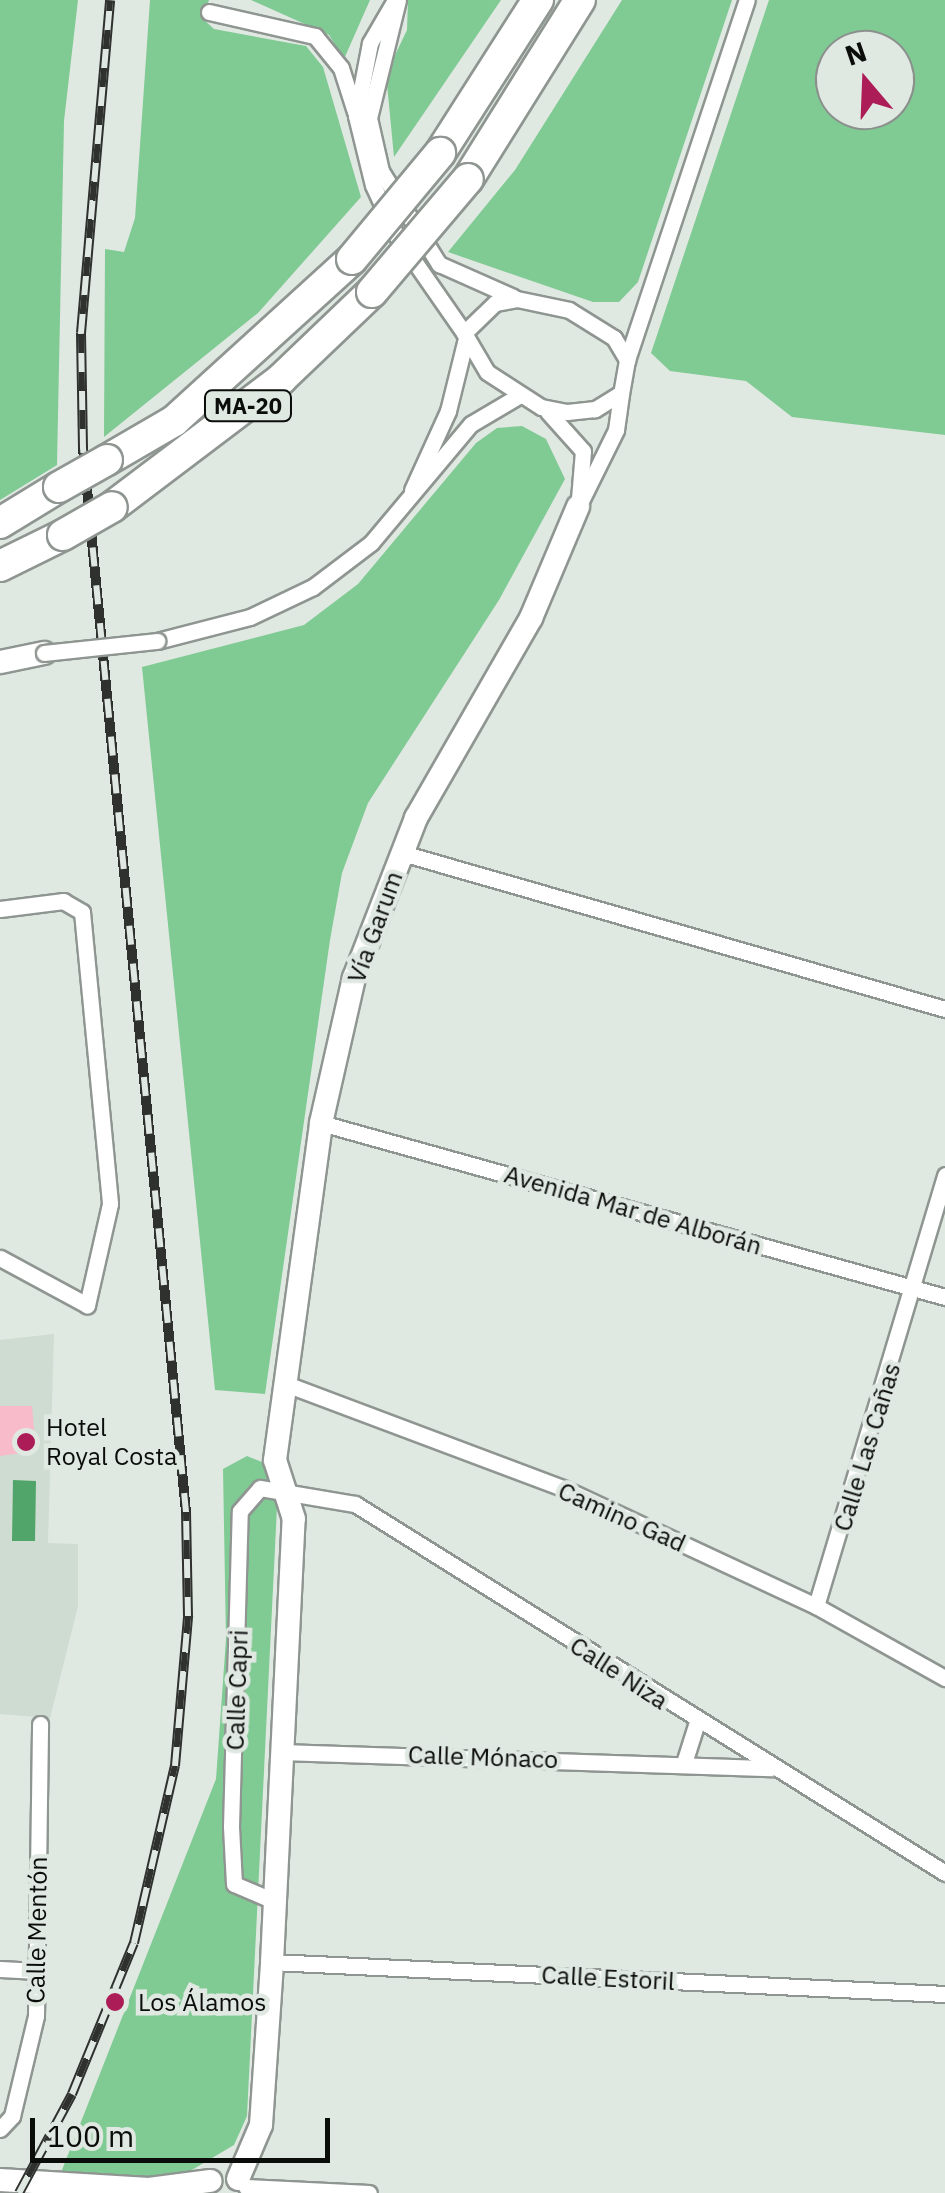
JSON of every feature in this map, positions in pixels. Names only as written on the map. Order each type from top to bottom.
[{"type":"highway","name":"MA-20","points":[[0,566],[112,507],[281,379],[372,292],[468,178],[580,0]]},
{"type":"highway","name":"MA-20","points":[[0,523],[174,421],[352,259],[440,153],[533,5]]},
{"type":"street","points":[[228,0],[209,12],[315,36],[341,68],[373,186],[396,235],[486,372],[541,407],[595,409],[621,393],[626,360],[747,0]]},
{"type":"street","points":[[356,116],[370,43],[397,0]]},
{"type":"street","points":[[397,0],[369,118],[380,170],[440,264],[517,299],[594,322],[626,360]]},
{"type":"street","points":[[406,502],[448,411],[465,336],[494,303],[517,299]]},
{"type":"street","name":"Vía Garum","points":[[286,1384],[321,1123],[354,978],[402,853],[532,618],[616,430],[621,393]]},
{"type":"street","points":[[0,662],[44,653],[157,641],[250,617],[313,586],[370,543],[471,424],[520,396]]},
{"type":"street","name":"Vía Garum","points":[[541,407],[568,426],[583,451],[578,508]]},
{"type":"street","points":[[402,853],[945,1008]]},
{"type":"street","points":[[0,909],[62,901],[82,912],[110,1204],[87,1304],[0,1258]]},
{"type":"street","name":"Avenida Mar de Alborán","points":[[321,1123],[945,1297]]},
{"type":"street","name":"Calle Las Cañas","points":[[816,1606],[916,1288],[945,1175]]},
{"type":"street","name":"Calle Capri","points":[[244,2186],[261,2125],[272,1962],[294,1519],[275,1460],[286,1384]]},
{"type":"street","name":"Camino Gad","points":[[286,1384],[564,1490],[816,1606],[945,1678]]},
{"type":"street","name":"Calle Capri","points":[[274,1902],[234,1884],[240,1510],[260,1488],[286,1495]]},
{"type":"street","name":"Calle Niza","points":[[286,1495],[355,1504],[945,1874]]},
{"type":"street","points":[[684,1763],[697,1722]]},
{"type":"street","name":"Calle Mentón","points":[[0,2128],[19,2086],[38,1972],[40,1724]]},
{"type":"street","name":"Calle Mónaco","points":[[280,1752],[774,1768]]},
{"type":"street","name":"Calle Estoril","points":[[272,1962],[945,1994]]},
{"type":"street","points":[[0,1970],[38,1972]]},
{"type":"street","points":[[0,2180],[149,2189],[244,2186],[368,2193]]},
{"type":"street","points":[[0,2190],[50,2193]]},
{"type":"shaded area","points":[[0,0],[78,0],[64,121],[57,465],[0,500]]},
{"type":"shaded area","points":[[150,0],[209,0],[203,19],[214,29],[306,46],[323,67],[361,197],[258,313],[104,437],[105,249],[124,252],[135,218]]},
{"type":"shaded area","points":[[251,0],[370,0],[344,59],[329,35]]},
{"type":"shaded area","points":[[408,0],[501,0],[394,157],[386,74],[407,30]]},
{"type":"shaded area","points":[[622,0],[732,0],[638,282],[619,302],[593,302],[448,252],[515,170]]},
{"type":"shaded area","points":[[769,0],[945,0],[945,435],[792,417],[746,381],[670,371],[651,353]]},
{"type":"shaded area","points":[[522,426],[546,439],[565,479],[499,600],[368,803],[342,873],[330,940],[265,1394],[215,1390],[142,667],[304,625],[358,584],[476,443],[497,428]]},
{"type":"shaded area","name":"Hotel Royal Costa","points":[[54,1334],[48,1543],[78,1544],[78,1606],[50,1718],[0,1714],[0,1340]]},
{"type":"shaded area","points":[[247,1456],[269,1465],[277,1507],[247,2116],[234,2145],[180,2177],[60,2175],[216,1779],[226,1639],[223,1469]]},
{"type":"shaded area","points":[[13,1480],[36,1481],[35,1541],[12,1541]]},
{"type":"building","points":[[0,1406],[32,1406],[36,1451],[0,1456]]},
{"type":"railway","points":[[19,2193],[72,2094],[134,1943],[175,1766],[188,1616],[186,1512],[83,448],[81,333],[110,0]]},
{"type":"place","name":"Hotel Royal Costa","points":[[26,1442]]},
{"type":"place","name":"Los Álamos","points":[[115,2002]]}]
